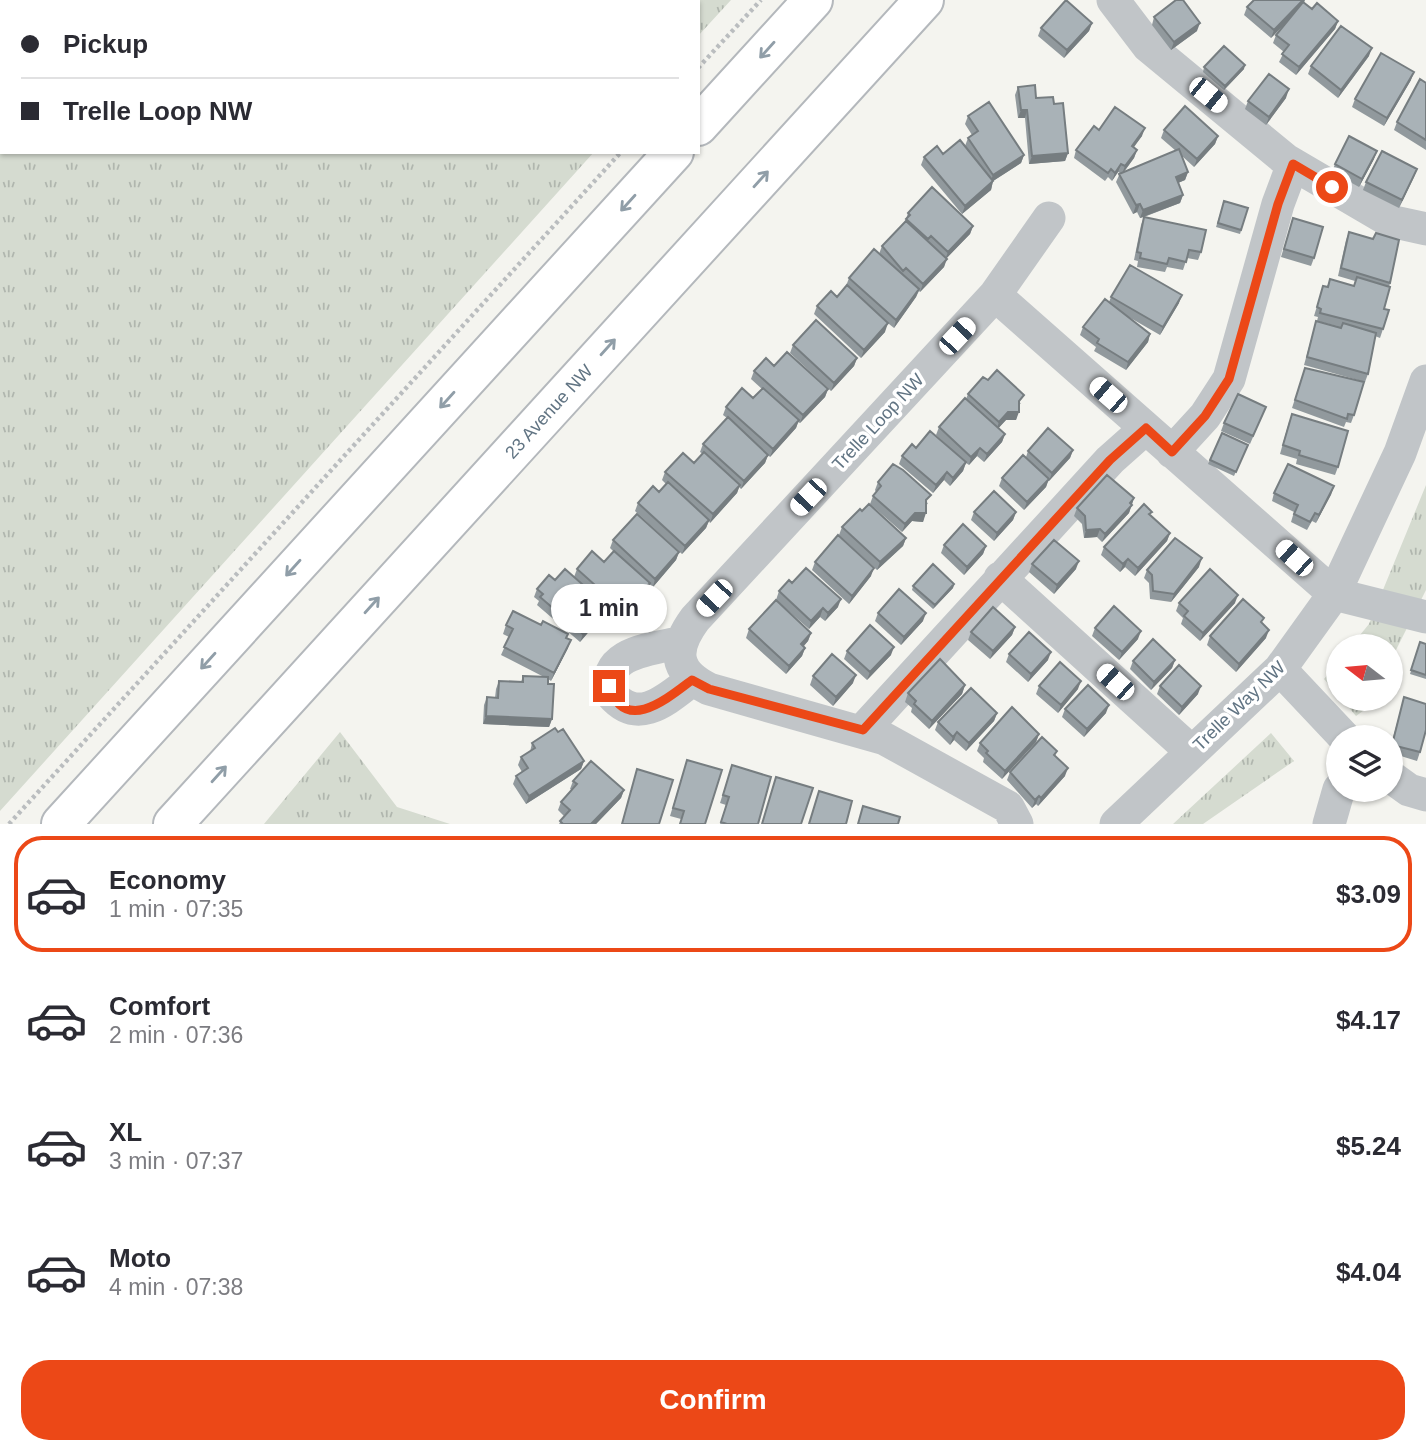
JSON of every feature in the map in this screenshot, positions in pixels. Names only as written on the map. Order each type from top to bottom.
[{"type":"main road","points":[[700,124],[813,0]]},
{"type":"main road","name":"23 Avenue NW","points":[[173,824],[924,0]]},
{"type":"main road","points":[[61,824],[672,154]]},
{"type":"street","points":[[796,141],[902,0]]},
{"type":"street","points":[[1113,0],[1148,46],[1293,164],[1390,221],[1426,229]]},
{"type":"street","points":[[1172,452],[1205,416],[1229,379],[1278,204],[1293,164]]},
{"type":"street","name":"Trelle Loop NW","points":[[679,643],[695,619],[995,295],[1049,218]]},
{"type":"street","points":[[995,295],[1334,594],[1426,617]]},
{"type":"street","name":"Trelle Way NW","points":[[1116,824],[1280,669],[1334,594],[1421,415],[1426,381]]},
{"type":"street","points":[[863,730],[1110,460],[1146,428]]},
{"type":"street","points":[[1000,578],[1192,752]]},
{"type":"street","points":[[692,680],[648,710],[626,708],[612,695],[610,677],[618,661],[637,652],[679,643],[683,668],[692,680],[709,689],[863,730],[885,739],[1007,807],[1017,824]]},
{"type":"street","points":[[1280,669],[1333,725]]},
{"type":"street","points":[[1403,786],[1426,795]]},
{"type":"street","points":[[1329,824],[1335,802]]},
{"type":"path","points":[[700,66],[761,0]]},
{"type":"path","points":[[9,824],[619,154]]},
{"type":"green space","points":[[700,0],[731,0],[700,34]]},
{"type":"green space","points":[[0,154],[592,154],[0,811]]},
{"type":"green space","points":[[1426,485],[1426,590],[1404,634],[1361,634],[1369,624]]},
{"type":"green space","points":[[340,732],[397,807],[450,824],[264,824]]},
{"type":"green space","points":[[1271,733],[1294,761],[1203,824],[1173,824]]},
{"type":"building","points":[[1066,0],[1092,23],[1067,50],[1041,28]]},
{"type":"building","points":[[1176,0],[1183,0],[1200,23],[1174,42],[1154,17]]},
{"type":"building","points":[[1254,0],[1303,0],[1274,30],[1247,7]]},
{"type":"building","points":[[1303,2],[1312,9],[1317,3],[1338,21],[1299,67],[1282,54],[1289,45],[1276,35]]},
{"type":"building","points":[[1341,26],[1372,48],[1341,90],[1311,66]]},
{"type":"building","points":[[1224,46],[1245,65],[1225,86],[1204,67]]},
{"type":"building","points":[[1381,53],[1414,72],[1387,118],[1355,99]]},
{"type":"building","points":[[1269,74],[1289,89],[1269,117],[1248,101]]},
{"type":"building","points":[[1420,79],[1426,83],[1426,140],[1397,122]]},
{"type":"building","points":[[1035,85],[1036,98],[1053,97],[1054,104],[1063,103],[1068,153],[1032,156],[1027,110],[1021,110],[1018,87]]},
{"type":"building","points":[[989,102],[1024,155],[993,175],[968,138],[978,131],[968,116]]},
{"type":"building","points":[[1185,106],[1218,136],[1197,159],[1164,130]]},
{"type":"building","points":[[1115,107],[1145,128],[1132,146],[1137,150],[1125,166],[1121,164],[1115,173],[1111,169],[1108,173],[1076,150],[1094,126],[1099,130]]},
{"type":"building","points":[[1349,136],[1377,151],[1362,179],[1335,164]]},
{"type":"building","points":[[960,140],[993,181],[965,206],[924,157],[937,146],[943,154]]},
{"type":"building","points":[[1179,149],[1188,172],[1176,177],[1183,195],[1143,210],[1140,204],[1136,205],[1119,174]]},
{"type":"building","points":[[1382,151],[1417,169],[1402,200],[1366,182]]},
{"type":"building","points":[[932,187],[973,226],[948,252],[931,236],[928,239],[906,219],[910,215],[908,213]]},
{"type":"building","points":[[1224,201],[1248,208],[1241,230],[1218,223]]},
{"type":"building","points":[[1144,217],[1206,230],[1201,252],[1189,250],[1186,262],[1169,258],[1167,264],[1140,258],[1141,253],[1137,252]]},
{"type":"building","points":[[1293,218],[1323,227],[1314,258],[1284,249]]},
{"type":"building","points":[[906,221],[947,259],[923,284],[906,268],[903,271],[882,246]]},
{"type":"building","points":[[1349,232],[1373,239],[1376,233],[1399,240],[1390,283],[1341,268]]},
{"type":"building","points":[[874,249],[919,289],[896,320],[849,278]]},
{"type":"building","points":[[1130,265],[1182,295],[1163,327],[1111,297]]},
{"type":"building","points":[[1357,277],[1390,287],[1384,309],[1389,310],[1383,329],[1320,313],[1321,309],[1317,307],[1323,286],[1328,287],[1330,279],[1354,286]]},
{"type":"building","points":[[847,285],[888,323],[864,350],[817,306],[831,291],[837,297]]},
{"type":"building","points":[[1105,299],[1150,334],[1128,362],[1097,343],[1099,339],[1083,327]]},
{"type":"building","points":[[816,320],[857,358],[834,383],[793,345]]},
{"type":"building","points":[[1316,321],[1341,328],[1343,323],[1376,333],[1368,374],[1307,357]]},
{"type":"building","points":[[787,352],[828,389],[803,415],[754,371],[766,358],[774,366]]},
{"type":"building","points":[[1305,368],[1364,382],[1354,415],[1348,414],[1347,419],[1295,400]]},
{"type":"building","points":[[997,370],[1024,395],[1019,401],[1019,412],[1008,412],[999,422],[968,394],[983,377],[988,380]]},
{"type":"building","points":[[742,388],[753,398],[763,388],[799,420],[773,449],[726,407]]},
{"type":"building","points":[[1238,394],[1266,407],[1253,436],[1224,423]]},
{"type":"building","points":[[965,398],[1005,434],[987,454],[980,448],[971,457],[939,427]]},
{"type":"building","points":[[1292,414],[1348,431],[1338,467],[1299,455],[1300,451],[1283,445]]},
{"type":"building","points":[[728,417],[768,455],[744,481],[703,444]]},
{"type":"building","points":[[1048,428],[1073,450],[1052,473],[1028,451]]},
{"type":"building","points":[[930,431],[966,462],[953,478],[947,472],[936,485],[902,456],[912,444],[916,448]]},
{"type":"building","points":[[1222,433],[1248,445],[1236,472],[1210,460]]},
{"type":"building","points":[[704,452],[740,485],[713,514],[665,472],[683,453],[694,463]]},
{"type":"building","points":[[1023,455],[1049,479],[1027,502],[1002,478]]},
{"type":"building","points":[[893,464],[931,495],[926,500],[926,513],[915,513],[905,524],[873,496],[881,486],[878,482]]},
{"type":"building","points":[[1288,464],[1334,486],[1319,515],[1315,513],[1310,522],[1294,514],[1298,505],[1274,493]]},
{"type":"building","points":[[1107,475],[1134,498],[1130,503],[1132,505],[1105,534],[1100,529],[1086,530],[1085,516],[1077,508]]},
{"type":"building","points":[[668,482],[709,520],[685,546],[638,503],[653,486],[659,492]]},
{"type":"building","points":[[994,491],[1016,512],[997,533],[974,512]]},
{"type":"building","points":[[869,504],[906,538],[880,562],[842,527]]},
{"type":"building","points":[[1144,504],[1152,512],[1149,514],[1170,533],[1138,568],[1128,559],[1123,564],[1104,547]]},
{"type":"building","points":[[637,514],[679,552],[655,579],[613,540]]},
{"type":"building","points":[[963,524],[986,546],[967,567],[944,545]]},
{"type":"building","points":[[838,535],[874,568],[852,596],[815,562]]},
{"type":"building","points":[[1175,538],[1202,558],[1174,594],[1153,591],[1152,575],[1147,570]]},
{"type":"building","points":[[1054,540],[1079,561],[1057,585],[1032,564]]},
{"type":"building","points":[[592,551],[604,562],[614,551],[650,583],[624,611],[577,569]]},
{"type":"building","points":[[933,564],[954,584],[935,605],[913,586]]},
{"type":"building","points":[[806,568],[841,599],[828,613],[823,608],[811,621],[779,591],[789,580],[792,583]]},
{"type":"building","points":[[565,569],[607,606],[583,634],[540,597],[543,594],[537,589],[549,575],[555,580]]},
{"type":"building","points":[[1210,569],[1238,595],[1203,633],[1184,616],[1188,611],[1179,603]]},
{"type":"building","points":[[899,589],[926,613],[904,637],[878,613]]},
{"type":"building","points":[[1243,599],[1264,618],[1261,622],[1269,630],[1239,664],[1210,636]]},
{"type":"building","points":[[776,600],[811,633],[801,644],[805,648],[789,666],[749,629]]},
{"type":"building","points":[[1114,606],[1141,631],[1122,652],[1095,628]]},
{"type":"building","points":[[993,607],[1015,627],[993,651],[971,632]]},
{"type":"building","points":[[513,611],[541,625],[543,621],[568,634],[566,638],[571,640],[554,673],[504,647],[513,629],[506,625]]},
{"type":"building","points":[[870,625],[894,647],[870,672],[847,651]]},
{"type":"building","points":[[1029,632],[1051,652],[1031,674],[1009,654]]},
{"type":"building","points":[[1153,639],[1175,660],[1154,682],[1133,661]]},
{"type":"building","points":[[1420,642],[1426,644],[1426,675],[1411,670]]},
{"type":"building","points":[[832,654],[856,675],[836,697],[813,676]]},
{"type":"building","points":[[940,659],[965,685],[932,721],[914,704],[916,701],[908,693]]},
{"type":"building","points":[[1060,662],[1081,681],[1061,705],[1039,686]]},
{"type":"building","points":[[1179,665],[1201,686],[1182,707],[1160,686]]},
{"type":"building","points":[[523,676],[548,677],[548,684],[554,684],[552,719],[486,716],[487,697],[498,698],[499,681],[523,682]]},
{"type":"building","points":[[1088,685],[1109,705],[1087,729],[1065,709]]},
{"type":"building","points":[[971,688],[997,713],[969,743],[957,732],[953,737],[938,722]]},
{"type":"building","points":[[1404,697],[1426,704],[1426,730],[1420,752],[1403,748],[1403,725],[1397,725],[1400,711],[1404,710]]},
{"type":"building","points":[[1012,707],[1039,734],[1005,771],[986,753],[988,751],[980,743]]},
{"type":"building","points":[[555,728],[558,732],[563,729],[584,761],[529,796],[516,776],[528,768],[521,757],[535,748],[532,743]]},
{"type":"building","points":[[1042,737],[1057,751],[1054,755],[1068,768],[1041,798],[1039,796],[1035,800],[1010,772]]},
{"type":"building","points":[[687,760],[722,770],[705,824],[680,824],[684,811],[673,808]]},
{"type":"building","points":[[591,761],[624,790],[591,824],[563,824],[560,821],[570,810],[561,802],[577,784],[573,781]]},
{"type":"building","points":[[732,765],[771,777],[758,824],[721,822],[729,797],[723,795]]},
{"type":"building","points":[[637,769],[673,780],[659,824],[622,824]]},
{"type":"building","points":[[776,777],[813,788],[801,824],[762,824]]},
{"type":"building","points":[[819,791],[852,801],[846,824],[809,824]]},
{"type":"building","points":[[863,806],[900,817],[898,824],[858,824]]},
{"type":"route","points":[[609,686],[619,704],[626,708],[648,710],[665,701],[692,680],[709,689],[863,730],[1110,460],[1146,428],[1172,452],[1205,416],[1229,379],[1278,204],[1293,164],[1332,187]]}]
